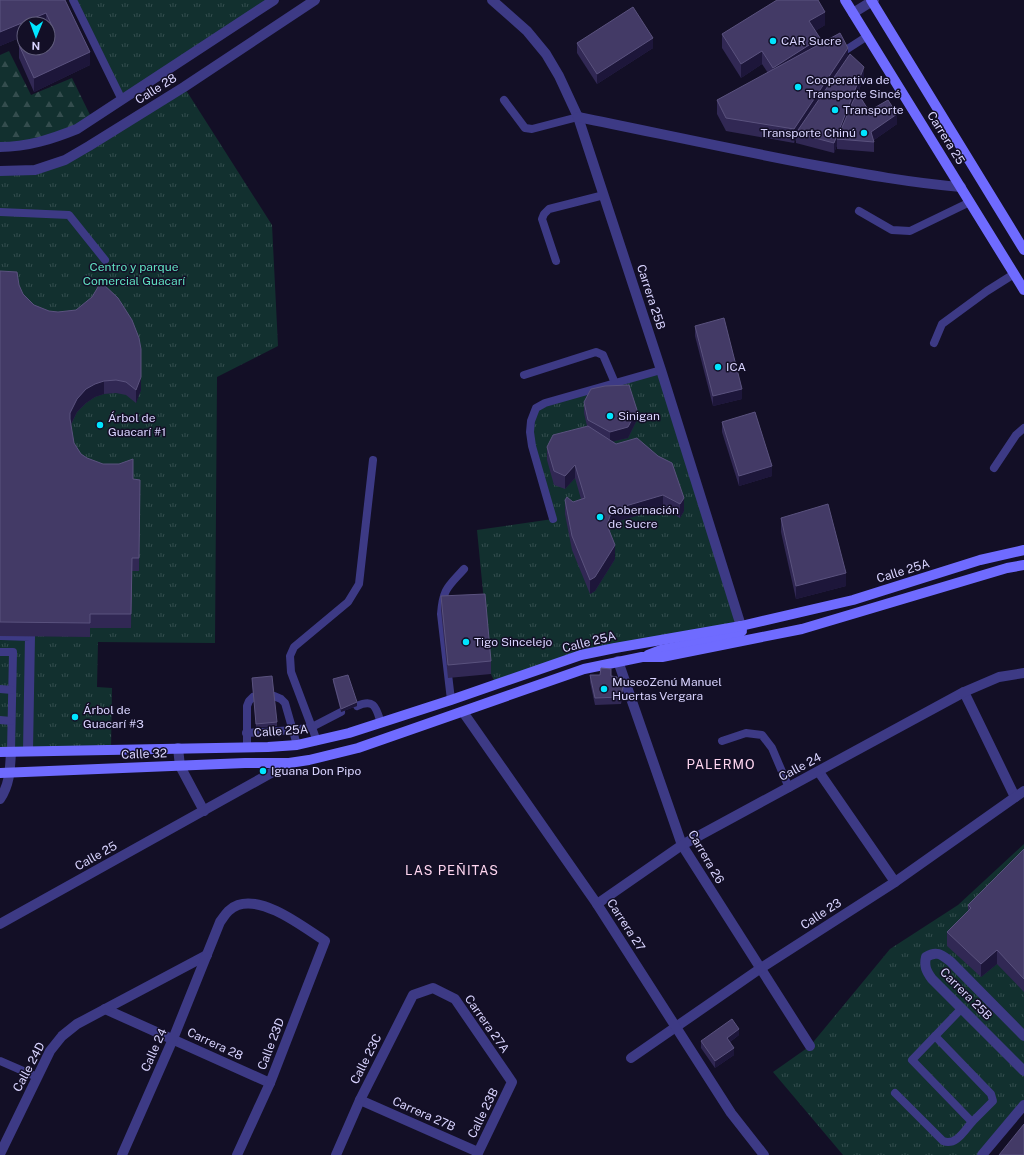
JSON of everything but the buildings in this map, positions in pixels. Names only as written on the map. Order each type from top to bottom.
[{"type":"main road","name":"Carrera 25","points":[[845,0],[1024,290]]},
{"type":"main road","name":"Carrera 25","points":[[872,0],[1024,250]]},
{"type":"main road","name":"Calle 25A","points":[[178,748],[297,745],[317,741],[381,723],[581,656],[615,648],[741,626],[853,600],[980,560],[1024,550]]},
{"type":"main road","name":"Calle 25A","points":[[289,763],[309,760],[358,748],[584,669],[642,656],[662,657],[802,629],[1007,568],[1024,565]]},
{"type":"main road","points":[[642,656],[661,650],[737,635],[742,631],[741,626]]},
{"type":"main road","name":"Calle 32","points":[[0,752],[178,748]]},
{"type":"main road","name":"Calle 32","points":[[5,772],[289,763]]},
{"type":"street","name":"Calle 28","points":[[0,146],[29,145],[53,139],[77,129],[274,0]]},
{"type":"street","name":"Calle 28","points":[[0,171],[35,170],[65,160],[184,87],[315,0]]},
{"type":"street","name":"Carrera 25B","points":[[492,0],[527,31],[546,54],[559,76],[578,117],[661,370],[741,626]]},
{"type":"street","points":[[853,13],[872,0]]},
{"type":"street","points":[[578,117],[847,171],[961,187]]},
{"type":"street","points":[[1,635],[30,636],[28,751]]},
{"type":"street","name":"Carrera 26","points":[[618,661],[682,845],[810,1046]]},
{"type":"street","name":"Calle 24","points":[[597,904],[682,845],[820,772],[964,692],[999,677],[1024,673]]},
{"type":"street","points":[[964,692],[1015,797]]},
{"type":"street","name":"Carrera 27","points":[[463,712],[597,904],[731,1113],[764,1155]]},
{"type":"street","points":[[178,748],[180,766],[204,811]]},
{"type":"street","points":[[0,799],[5,791],[5,772],[11,752]]},
{"type":"street","name":"Calle 25","points":[[0,924],[289,763]]},
{"type":"street","points":[[820,772],[895,882]]},
{"type":"street","name":"Calle 23","points":[[632,1058],[761,968],[895,882],[1024,791]]},
{"type":"street","name":"Calle 24","points":[[122,1155],[173,1039],[220,922],[228,910],[238,905],[255,904],[272,908],[325,940]]},
{"type":"street","name":"Calle 23D","points":[[238,1155],[270,1083],[325,940]]},
{"type":"street","name":"Carrera 25B","points":[[1024,1036],[951,962],[941,954],[932,953],[926,957],[925,969],[928,974],[1024,1071]]},
{"type":"street","name":"Calle 24D","points":[[0,1154],[36,1077],[50,1051],[62,1036],[77,1024],[207,955]]},
{"type":"street","name":"Carrera 27A","points":[[433,988],[455,999],[512,1082]]},
{"type":"street","name":"Calle 23C","points":[[336,1155],[360,1100],[413,995],[433,988]]},
{"type":"street","name":"Carrera 28","points":[[105,1009],[270,1083]]},
{"type":"street","name":"Calle 23B","points":[[478,1154],[512,1082]]},
{"type":"street","name":"Carrera 27B","points":[[360,1100],[478,1154]]},
{"type":"street","points":[[982,1155],[1024,1105]]},
{"type":"lane","points":[[73,0],[122,100]]},
{"type":"lane","points":[[833,58],[866,36]]},
{"type":"lane","points":[[504,100],[525,128],[532,129],[578,117]]},
{"type":"lane","points":[[556,261],[542,220],[544,214],[549,210],[604,195]]},
{"type":"lane","points":[[860,210],[892,230],[910,231],[970,202]]},
{"type":"lane","points":[[0,212],[68,215],[105,260]]},
{"type":"lane","points":[[934,343],[942,324],[987,291],[1014,274]]},
{"type":"lane","points":[[524,375],[596,352],[603,355],[615,383]]},
{"type":"lane","points":[[553,519],[532,446],[530,432],[531,421],[536,408],[546,403],[661,370]]},
{"type":"lane","points":[[994,468],[1016,435],[1024,428]]},
{"type":"lane","points":[[317,741],[291,672],[290,656],[294,646],[348,602],[359,584],[373,460]]},
{"type":"lane","points":[[451,700],[441,614],[441,601],[445,590],[464,569]]},
{"type":"lane","points":[[0,652],[13,652],[11,752]]},
{"type":"lane","points":[[0,689],[12,690]]},
{"type":"lane","points":[[274,696],[281,699],[285,703],[294,730],[297,745]]},
{"type":"lane","points":[[247,746],[247,706],[253,697]]},
{"type":"lane","points":[[357,706],[365,702],[370,702],[375,706],[381,723]]},
{"type":"lane","points":[[246,733],[294,730],[312,727],[341,712]]},
{"type":"lane","points":[[0,720],[11,721]]},
{"type":"lane","points":[[722,741],[746,732],[762,735],[772,748],[789,788]]},
{"type":"lane","points":[[962,1008],[912,1060],[972,1122]]},
{"type":"lane","points":[[895,1094],[943,1141],[948,1143],[955,1141],[993,1101],[991,1094],[935,1036]]},
{"type":"lane","points":[[0,1061],[36,1077]]},
{"type":"green space","points":[[73,0],[274,0],[122,100]]},
{"type":"green space","points":[[9,51],[31,95],[72,78],[92,119],[53,139],[0,147],[0,55]]},
{"type":"green space","name":"Centro y parque Comercial Guacarí","points":[[184,87],[272,225],[278,346],[217,377],[215,643],[98,642],[97,687],[112,688],[111,750],[0,752],[0,171],[65,160]]},
{"type":"green space","points":[[661,370],[741,626],[615,648],[496,685],[491,674],[477,530],[553,519],[532,446],[536,408]]},
{"type":"green space","points":[[1024,844],[1024,1105],[982,1155],[843,1155],[773,1072],[810,1046],[890,949],[958,905]]},
{"type":"place","name":"CAR Sucre","points":[[773,41]]},
{"type":"place","name":"Cooperativa de Transporte Sincé","points":[[798,87]]},
{"type":"place","name":"Transporte","points":[[835,110]]},
{"type":"place","name":"Transporte Chinú","points":[[864,133]]},
{"type":"place","name":"ICA","points":[[718,367]]},
{"type":"place","name":"Sinigan","points":[[610,416]]},
{"type":"place","name":"Árbol de Guacarí #1","points":[[100,425]]},
{"type":"place","name":"Gobernación de Sucre","points":[[600,517]]},
{"type":"place","name":"Tigo Sincelejo","points":[[466,642]]},
{"type":"place","name":"MuseoZenú Manuel Huertas Vergara","points":[[604,689]]},
{"type":"place","name":"Árbol de Guacarí #3","points":[[75,717]]},
{"type":"place","name":"Iguana Don Pipo","points":[[263,771]]},
{"type":"district","name":"PALERMO","points":[[721,764]]},
{"type":"district","name":"LAS PEÑITAS","points":[[452,870]]}]
